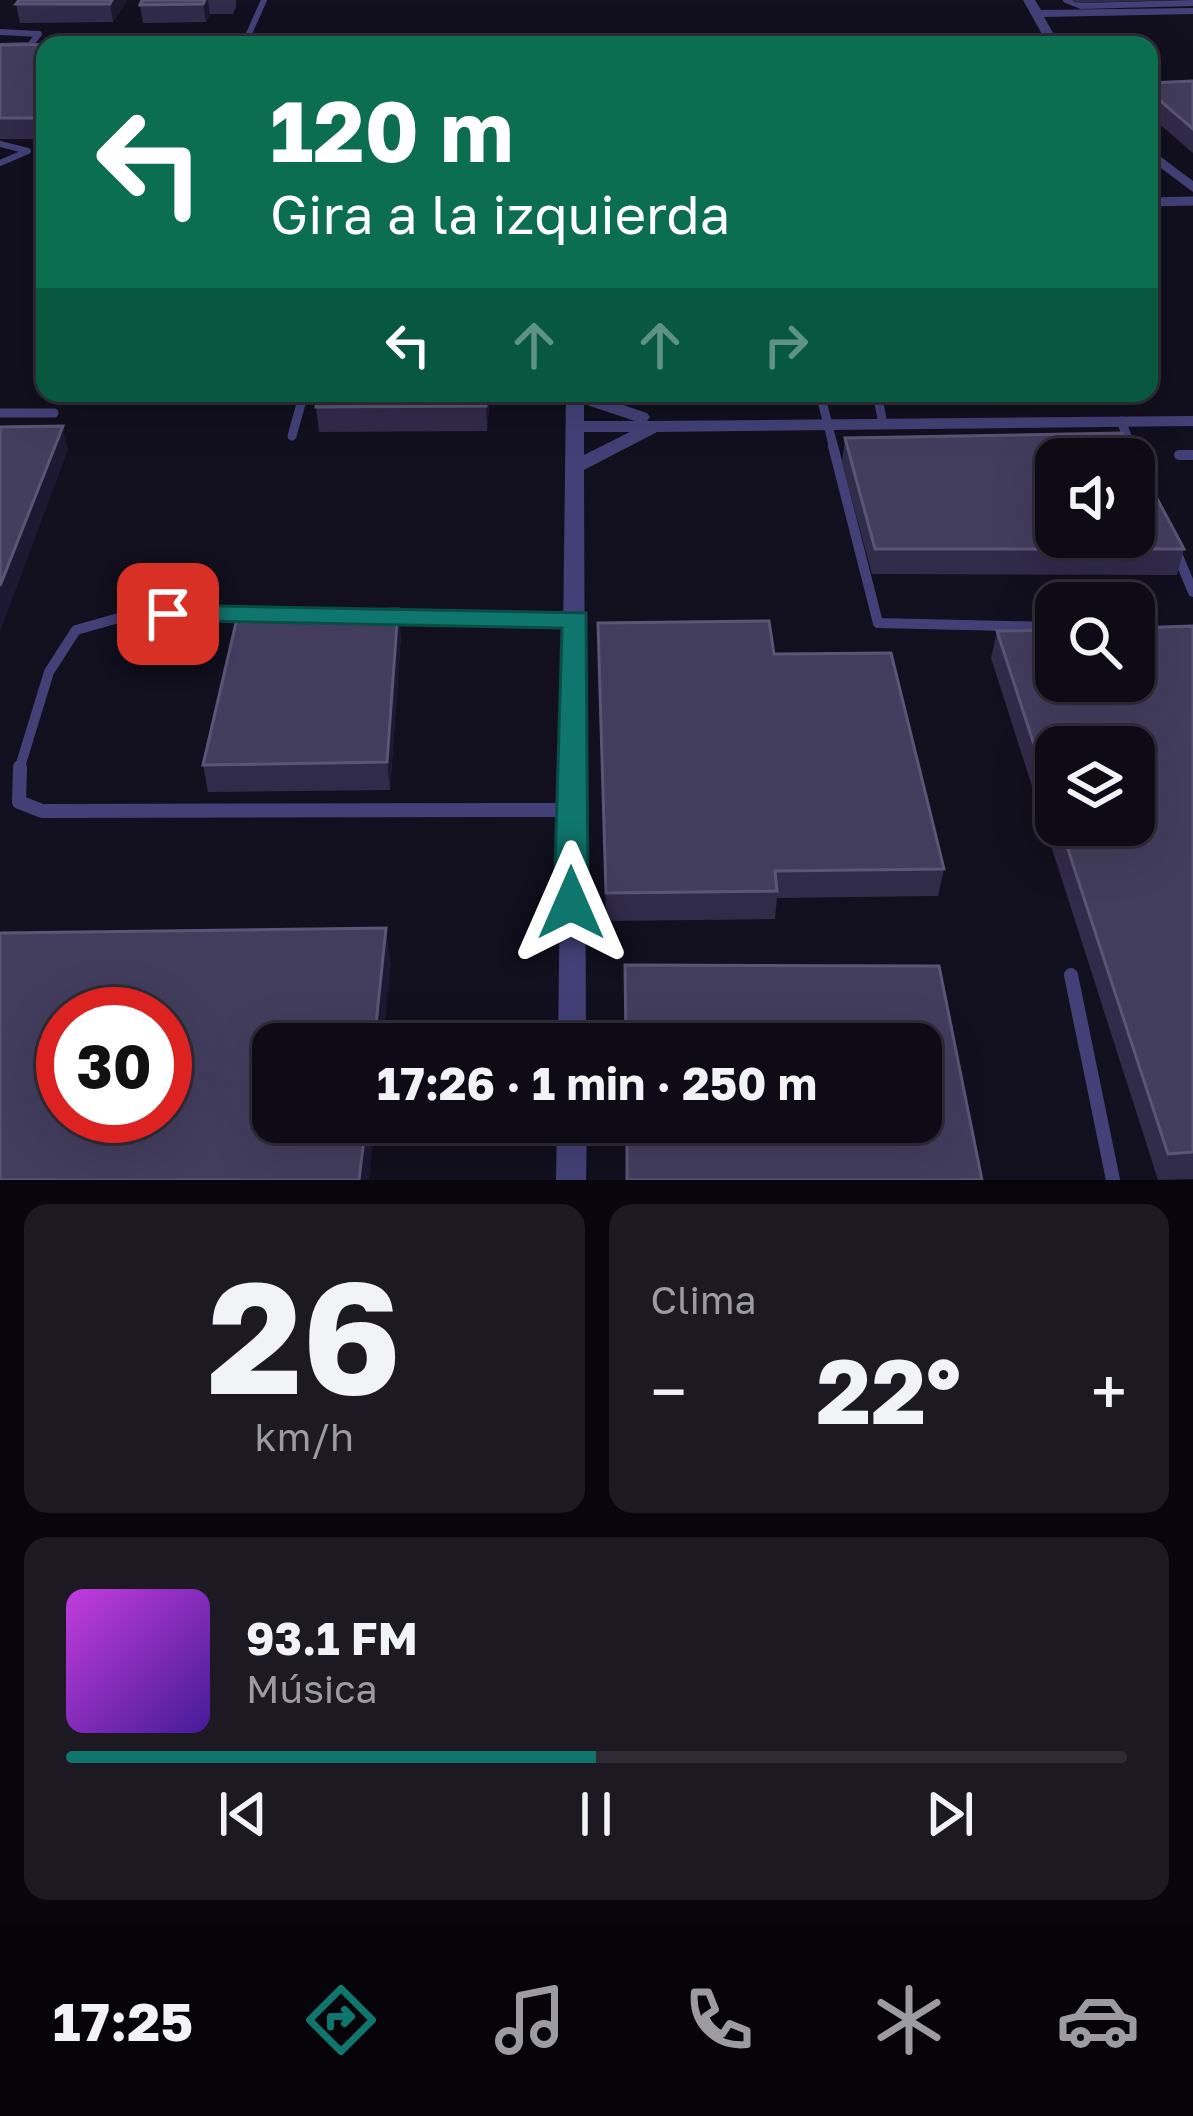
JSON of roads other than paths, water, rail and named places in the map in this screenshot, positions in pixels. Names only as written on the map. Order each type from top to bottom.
[{"type":"street","points":[[1034,9],[1086,17]]},
{"type":"street","points":[[1034,9],[1086,17],[1193,11]]},
{"type":"street","points":[[1034,9],[1049,36]]},
{"type":"street","points":[[1059,36],[1086,17]]},
{"type":"street","points":[[1158,159],[1193,188]]},
{"type":"street","points":[[572,1023],[575,402]]},
{"type":"street","points":[[596,402],[630,415],[701,424]]},
{"type":"street","points":[[574,427],[1193,421]]},
{"type":"street","points":[[576,467],[660,425]]},
{"type":"street","points":[[572,1143],[572,1180]]},
{"type":"lane","points":[[248,36],[264,0]]},
{"type":"lane","points":[[1066,0],[1081,6],[1193,11]]},
{"type":"lane","points":[[0,32],[37,36]]},
{"type":"lane","points":[[0,46],[30,45],[36,38]]},
{"type":"lane","points":[[0,56],[36,55]]},
{"type":"lane","points":[[0,144],[28,151],[0,163]]},
{"type":"lane","points":[[1158,202],[1193,201]]},
{"type":"lane","points":[[292,436],[301,402]]},
{"type":"lane","points":[[822,402],[878,623],[1035,627]]},
{"type":"lane","points":[[879,402],[883,424]]},
{"type":"lane","points":[[0,413],[54,413]]},
{"type":"lane","points":[[1121,421],[1128,438]]},
{"type":"lane","points":[[1179,455],[1193,455]]},
{"type":"lane","points":[[1166,528],[1193,592]]},
{"type":"lane","points":[[260,615],[147,615],[80,626],[67,638],[38,704],[15,786],[19,802],[42,811],[110,814],[571,809]]},
{"type":"lane","points":[[374,616],[576,620]]},
{"type":"lane","points":[[1071,975],[1113,1180]]}]
